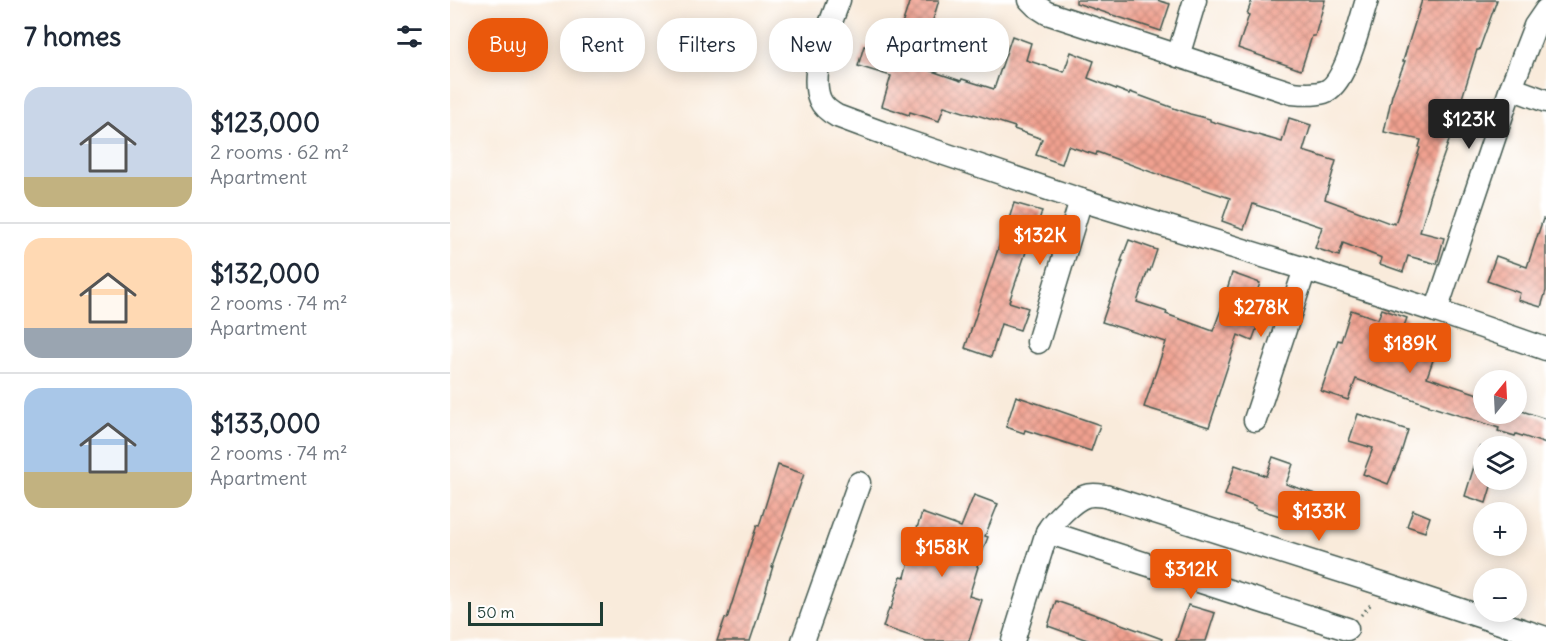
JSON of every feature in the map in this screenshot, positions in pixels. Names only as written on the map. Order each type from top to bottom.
[{"type":"street","points":[[839,0],[821,55],[816,89],[820,102],[837,116],[1081,200],[1305,269],[1546,349]]},
{"type":"street","points":[[1030,0],[1047,13],[1292,93],[1310,94],[1326,92],[1337,83],[1344,72],[1368,0]]},
{"type":"street","points":[[1178,56],[1195,0]]},
{"type":"street","points":[[1436,311],[1511,88],[1535,26],[1546,10]]},
{"type":"street","points":[[1511,88],[1546,101]]},
{"type":"street","points":[[1038,342],[1081,200]]},
{"type":"street","points":[[1255,420],[1305,269]]},
{"type":"street","points":[[803,641],[859,483]]},
{"type":"street","points":[[1013,641],[1047,532],[1052,524],[1077,500],[1095,494],[1546,638]]},
{"type":"street","points":[[1047,532],[1347,629]]},
{"type":"path","points":[[1347,629],[1388,586]]},
{"type":"building","points":[[910,0],[939,0],[934,18],[904,18]]},
{"type":"building","points":[[1076,0],[1157,0],[1170,4],[1161,31],[1076,3]]},
{"type":"building","points":[[1252,0],[1325,0],[1315,36],[1312,36],[1301,70],[1238,48]]},
{"type":"building","points":[[1422,0],[1497,0],[1479,50],[1477,50],[1462,98],[1466,100],[1460,119],[1457,118],[1429,197],[1420,232],[1444,238],[1437,264],[1408,256],[1403,272],[1380,264],[1382,258],[1343,243],[1339,256],[1315,248],[1322,227],[1253,204],[1244,229],[1222,221],[1230,198],[1097,152],[1096,155],[1068,146],[1062,164],[1036,155],[1042,139],[1014,129],[1015,127],[944,106],[939,121],[910,112],[909,115],[882,106],[891,76],[878,72],[935,72],[994,89],[1000,72],[1009,72],[1009,45],[1012,36],[1031,43],[1026,60],[1064,72],[1071,52],[1094,61],[1088,78],[1129,94],[1130,92],[1210,119],[1210,121],[1282,142],[1289,118],[1311,125],[1303,151],[1336,161],[1325,199],[1395,224],[1421,140],[1384,132],[1392,95],[1405,61],[1403,61]]},
{"type":"building","points":[[865,46],[865,68],[858,66]]},
{"type":"building","points":[[1014,203],[1042,211],[1009,302],[1028,308],[1020,330],[1001,324],[991,357],[965,348]]},
{"type":"building","points":[[1543,219],[1546,220],[1546,291],[1541,307],[1518,300],[1520,293],[1487,281],[1496,256],[1527,267]]},
{"type":"building","points":[[1129,240],[1157,250],[1137,302],[1213,331],[1232,273],[1260,283],[1249,315],[1260,319],[1252,341],[1238,335],[1209,427],[1144,407],[1166,342],[1102,322]]},
{"type":"building","points":[[1382,309],[1407,318],[1401,334],[1438,346],[1427,377],[1473,392],[1473,420],[1356,379],[1348,400],[1321,391],[1351,310],[1378,319]]},
{"type":"building","points":[[1016,396],[1100,425],[1091,451],[1025,430],[1024,433],[1006,427]]},
{"type":"building","points":[[1527,413],[1546,419],[1546,444],[1527,436],[1516,434],[1515,436],[1498,431],[1499,428],[1486,424],[1527,424]]},
{"type":"building","points":[[1358,414],[1408,430],[1388,484],[1363,474],[1373,448],[1349,441]]},
{"type":"building","points":[[1273,457],[1293,464],[1286,484],[1324,497],[1314,527],[1255,508],[1256,506],[1225,495],[1235,465],[1266,476]]},
{"type":"building","points":[[778,465],[804,474],[772,566],[750,641],[717,641],[725,618],[727,619]]},
{"type":"building","points":[[1473,470],[1473,490],[1490,490],[1486,502],[1465,496]]},
{"type":"building","points":[[974,495],[998,504],[985,536],[988,537],[969,596],[982,600],[969,641],[926,641],[883,627],[901,576],[905,577],[922,513],[961,527]]},
{"type":"building","points":[[1413,510],[1430,517],[1425,532],[1407,526]]},
{"type":"building","points":[[1056,601],[1162,639],[1161,641],[1090,641],[1048,626]]},
{"type":"building","points":[[1188,605],[1215,613],[1206,641],[1176,641]]}]
